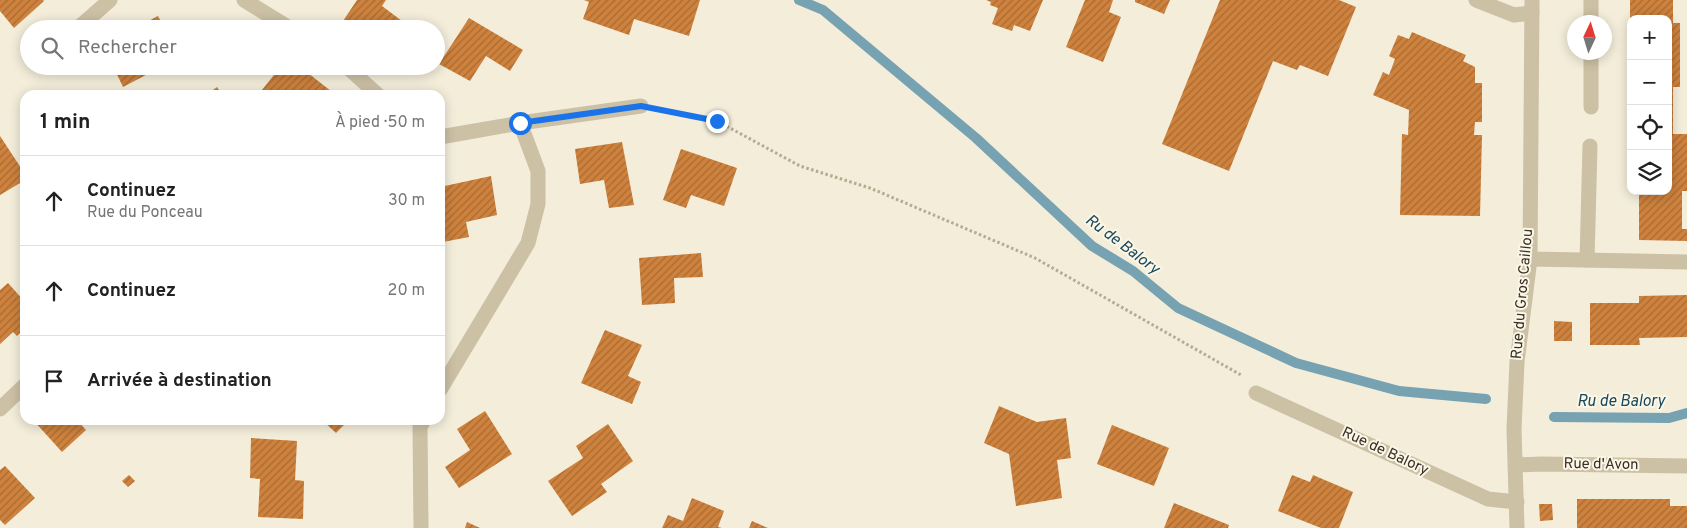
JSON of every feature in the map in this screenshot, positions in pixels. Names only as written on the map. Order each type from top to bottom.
[{"type":"street","points":[[87,20],[110,0]]},
{"type":"street","points":[[244,0],[276,20]]},
{"type":"street","points":[[1476,0],[1514,15],[1532,6]]},
{"type":"street","points":[[1591,0],[1591,15]]},
{"type":"street","name":"Rue du Gros Caillou","points":[[1517,528],[1514,428],[1517,362],[1530,259],[1532,6]]},
{"type":"street","points":[[1591,60],[1591,106]]},
{"type":"street","points":[[356,75],[372,90]]},
{"type":"street","points":[[445,136],[520,123],[641,106]]},
{"type":"street","points":[[445,382],[528,243],[538,204],[538,171],[520,123]]},
{"type":"street","points":[[1587,260],[1590,146]]},
{"type":"street","points":[[1530,259],[1687,262]]},
{"type":"street","points":[[0,408],[20,390]]},
{"type":"street","name":"Rue de Balory","points":[[1256,393],[1488,499],[1517,502]]},
{"type":"street","points":[[421,425],[421,528]]},
{"type":"street","name":"Rue d'Avon","points":[[1516,465],[1687,466]]},
{"type":"path","points":[[641,106],[717,121],[800,166],[870,188],[1035,258],[1241,374],[1256,393]]},
{"type":"building","points":[[0,0],[44,1],[23,20],[20,20],[20,23],[14,28],[0,11]]},
{"type":"building","points":[[357,0],[386,0],[382,6],[401,20],[344,20]]},
{"type":"building","points":[[584,0],[700,0],[689,36],[634,19],[629,35],[583,19],[589,2]]},
{"type":"building","points":[[986,0],[1043,0],[1030,31],[1014,25],[1012,31],[992,24],[998,8],[990,5],[991,2]]},
{"type":"building","points":[[1085,0],[1113,0],[1109,12],[1121,17],[1103,62],[1066,47]]},
{"type":"building","points":[[1135,0],[1170,0],[1164,14],[1135,2]]},
{"type":"building","points":[[1220,0],[1339,0],[1356,7],[1328,76],[1300,65],[1297,70],[1273,61],[1229,171],[1162,144]]},
{"type":"building","points":[[1630,0],[1673,0],[1673,23],[1680,23],[1680,87],[1673,87],[1673,134],[1687,134],[1687,191],[1682,191],[1682,229],[1687,229],[1687,241],[1639,240],[1639,195],[1672,195],[1672,15],[1630,15]]},
{"type":"building","points":[[158,16],[160,20],[150,20]]},
{"type":"building","points":[[469,18],[523,50],[510,71],[486,56],[470,81],[445,67],[445,55]]},
{"type":"building","points":[[1412,32],[1466,55],[1463,61],[1475,67],[1475,83],[1482,83],[1482,122],[1475,122],[1474,135],[1482,135],[1480,216],[1400,215],[1402,134],[1408,135],[1409,110],[1373,95],[1383,72],[1389,75],[1395,59],[1389,56],[1398,35],[1409,39]]},
{"type":"building","points":[[117,75],[146,75],[123,87]]},
{"type":"building","points":[[274,75],[310,75],[330,90],[262,90]]},
{"type":"building","points":[[0,136],[20,166],[20,183],[0,195]]},
{"type":"building","points":[[622,142],[634,205],[609,208],[604,180],[580,184],[575,149]]},
{"type":"building","points":[[681,149],[737,168],[724,206],[691,195],[686,208],[663,200]]},
{"type":"building","points":[[491,176],[497,215],[466,222],[469,237],[445,242],[445,186]]},
{"type":"building","points":[[701,253],[703,277],[674,278],[675,303],[642,305],[639,258]]},
{"type":"building","points":[[8,283],[20,296],[20,333],[17,336],[13,332],[0,344],[0,290]]},
{"type":"building","points":[[1687,295],[1687,337],[1639,338],[1640,345],[1590,345],[1590,303],[1639,303],[1639,296]]},
{"type":"building","points":[[1554,321],[1572,322],[1572,341],[1554,341]]},
{"type":"building","points":[[605,330],[642,345],[628,376],[641,382],[632,404],[581,383]]},
{"type":"building","points":[[999,406],[1037,422],[1066,418],[1071,458],[1057,460],[1062,498],[1016,506],[1009,454],[984,443]]},
{"type":"building","points":[[485,411],[512,454],[459,488],[445,467],[470,450],[457,429]]},
{"type":"building","points":[[608,424],[633,461],[601,484],[607,492],[572,516],[548,481],[583,458],[576,446]]},
{"type":"building","points":[[38,425],[82,425],[86,430],[62,452]]},
{"type":"building","points":[[327,425],[344,425],[336,433]]},
{"type":"building","points":[[1112,425],[1169,448],[1154,486],[1097,464]]},
{"type":"building","points":[[251,438],[297,441],[295,480],[304,481],[303,519],[258,517],[260,479],[250,478]]},
{"type":"building","points":[[5,466],[35,498],[5,525],[0,520],[0,470]]},
{"type":"building","points":[[129,475],[135,481],[128,487],[122,481]]},
{"type":"building","points":[[1292,475],[1310,482],[1313,475],[1353,492],[1339,528],[1321,528],[1278,511]]},
{"type":"building","points":[[692,498],[724,511],[718,527],[722,528],[662,528],[668,515],[683,521]]},
{"type":"building","points":[[1577,499],[1670,499],[1670,506],[1687,506],[1687,528],[1577,528]]},
{"type":"building","points":[[1174,503],[1229,525],[1228,528],[1164,528]]},
{"type":"building","points":[[1539,504],[1552,504],[1553,520],[1540,521]]},
{"type":"building","points":[[752,521],[768,528],[749,528]]},
{"type":"building","points":[[467,522],[480,528],[465,528]]},
{"type":"waterway","name":"Ru de Balory","points":[[799,0],[823,10],[976,138],[1092,246],[1133,271],[1178,308],[1296,363],[1399,391],[1486,399]]},
{"type":"waterway","name":"Ru de Balory","points":[[1554,417],[1669,418],[1687,413]]},
{"type":"route","points":[[520,123],[641,106],[717,121]]}]
